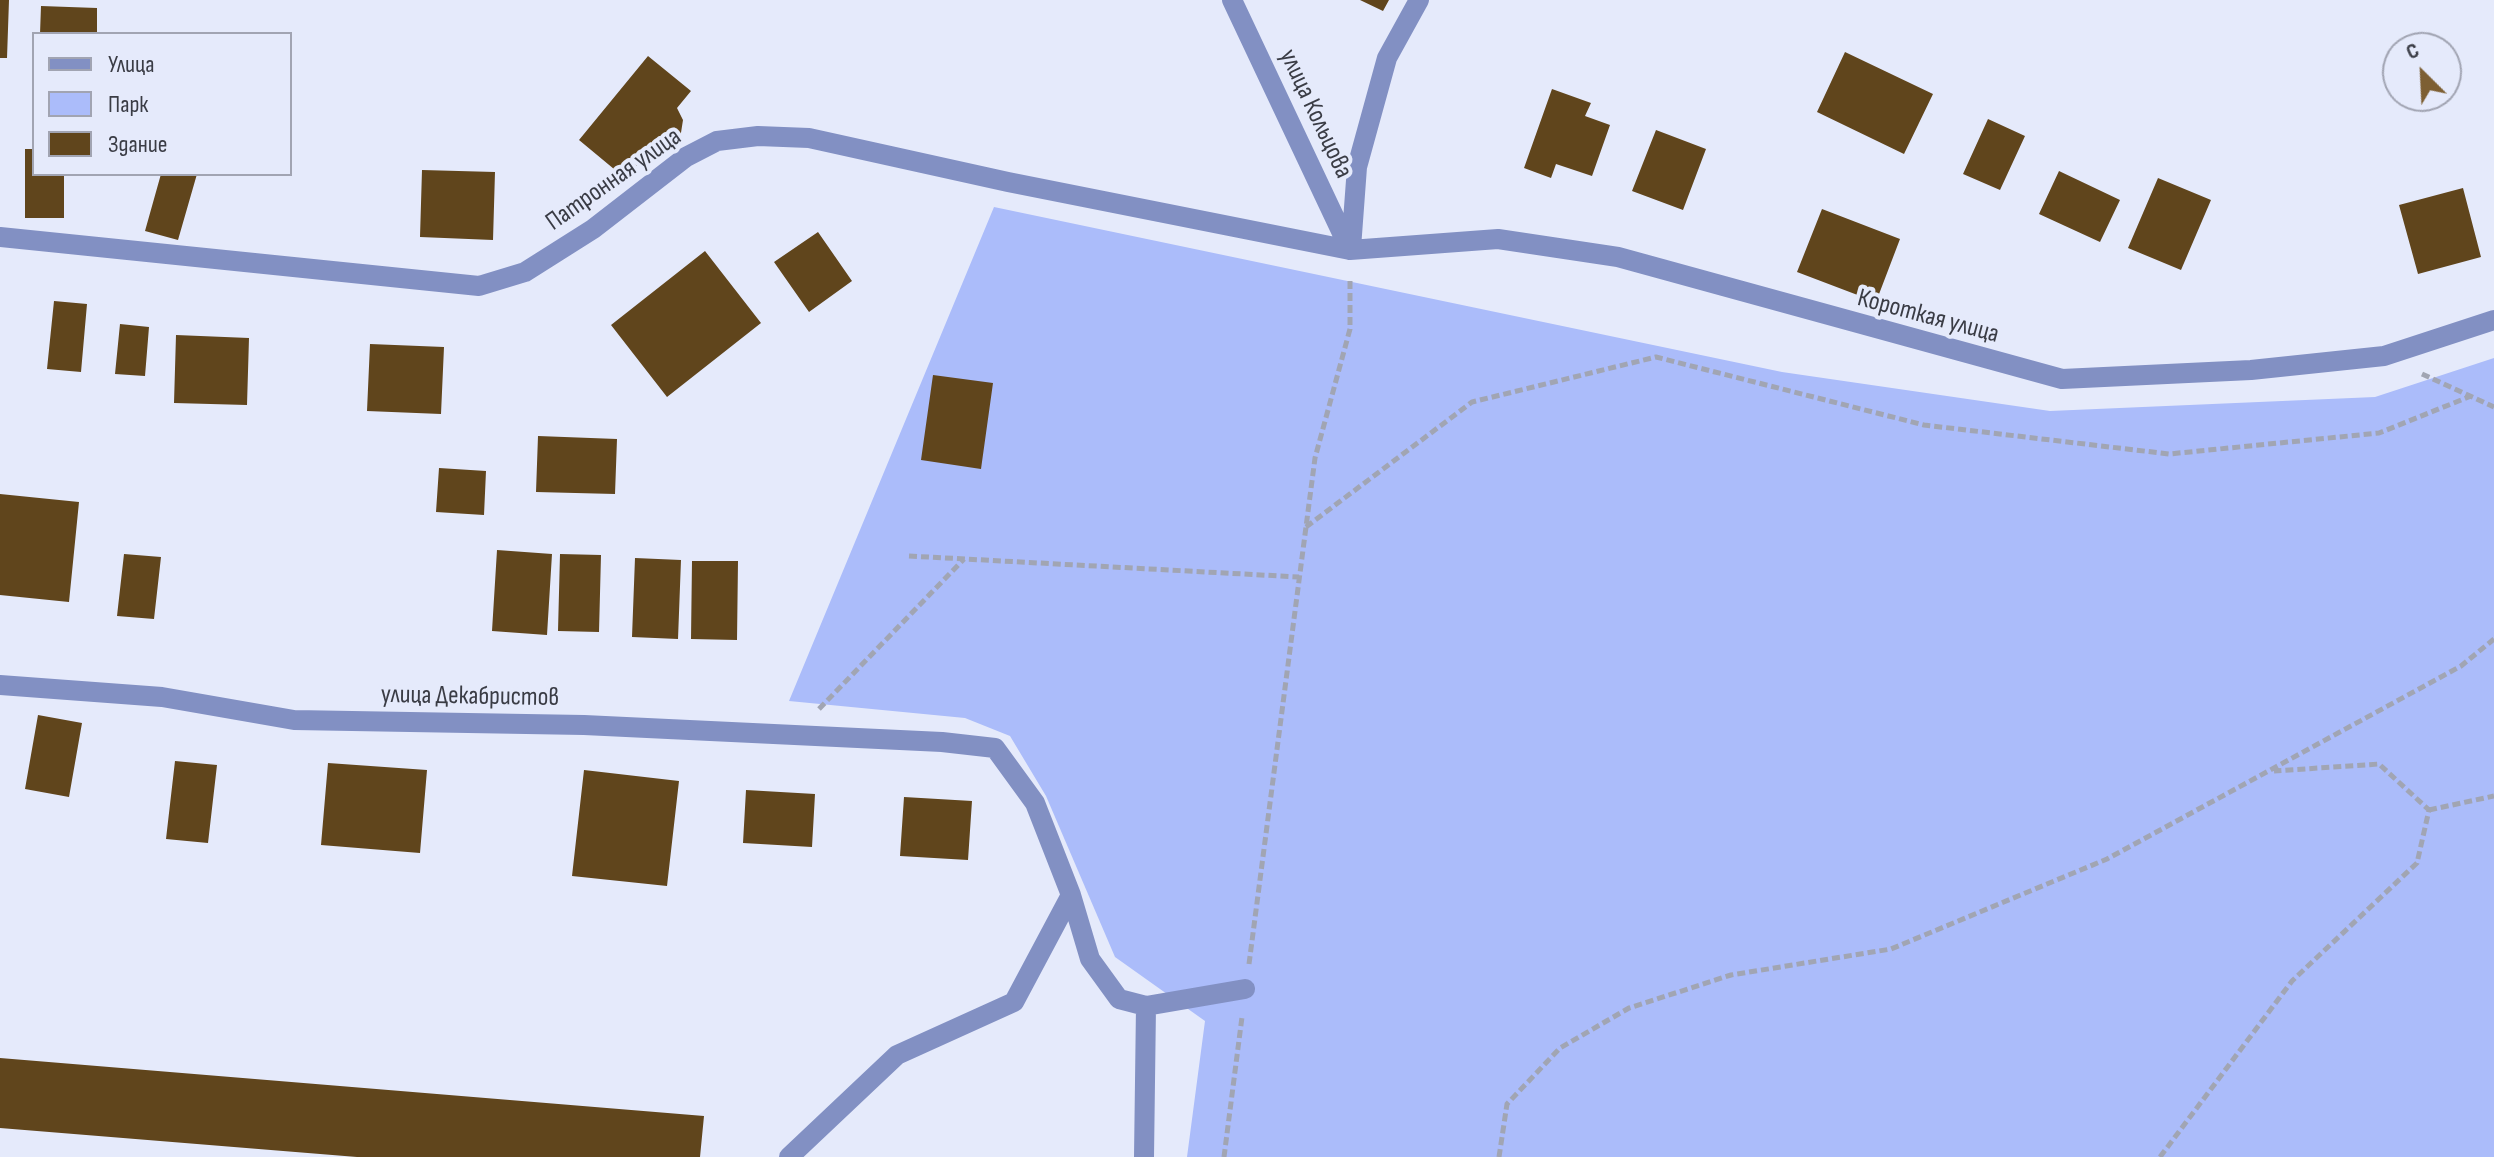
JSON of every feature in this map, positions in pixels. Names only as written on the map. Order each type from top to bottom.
[{"type":"street","name":"улица Кольцова","points":[[1232,0],[1350,250]]},
{"type":"street","points":[[1350,250],[1357,167],[1387,58],[1419,0]]},
{"type":"street","name":"Патронная улица","points":[[0,237],[479,286],[536,265],[593,229],[686,157],[717,141],[758,136],[809,138],[1350,250]]},
{"type":"street","name":"Короткая улица","points":[[1350,250],[1498,239],[1618,257],[2062,379],[2251,370],[2384,356],[2494,320]]},
{"type":"street","name":"улица Декабристов","points":[[0,685],[162,697],[294,720],[584,725],[942,742],[995,748],[1035,803],[1071,895],[1090,959],[1119,999],[1146,1006]]},
{"type":"street","points":[[789,1157],[897,1055],[1014,1002],[1071,895]]},
{"type":"street","points":[[1144,1157],[1146,1006],[1245,989]]},
{"type":"path","points":[[1224,1157],[1315,458],[1350,329],[1350,250]]},
{"type":"path","points":[[2384,356],[2494,407]]},
{"type":"path","points":[[1306,527],[1472,402],[1656,357],[1924,425],[2169,454],[2379,433],[2471,396]]},
{"type":"path","points":[[909,556],[1299,577]]},
{"type":"path","points":[[793,735],[964,559]]},
{"type":"path","points":[[1499,1157],[1507,1104],[1560,1048],[1629,1008],[1731,975],[1891,949],[2107,859],[2461,666],[2494,639]]},
{"type":"path","points":[[2271,771],[2379,764],[2429,810]]},
{"type":"path","points":[[2429,810],[2494,796]]},
{"type":"path","points":[[2160,1157],[2292,981],[2417,863],[2429,810]]},
{"type":"green space","points":[[994,207],[1782,372],[2050,411],[2375,397],[2494,358],[2494,1157],[1187,1157],[1205,1021],[1115,957],[1046,796],[1010,736],[965,718],[789,701]]},
{"type":"building","points":[[0,0],[9,0],[7,58],[0,58]]},
{"type":"building","points":[[1360,0],[1389,0],[1383,11]]},
{"type":"building","points":[[41,6],[97,8],[97,32],[40,32]]},
{"type":"building","points":[[1845,52],[1933,94],[1904,154],[1817,112]]},
{"type":"building","points":[[648,56],[691,91],[677,108],[683,120],[680,139],[662,151],[649,151],[626,179],[579,140]]},
{"type":"building","points":[[1552,89],[1591,103],[1585,116],[1610,125],[1592,176],[1556,164],[1551,178],[1524,168]]},
{"type":"building","points":[[1988,119],[2025,136],[2000,190],[1963,174]]},
{"type":"building","points":[[1656,130],[1706,149],[1683,210],[1632,191]]},
{"type":"building","points":[[25,149],[32,149],[32,176],[64,176],[64,218],[25,218]]},
{"type":"building","points":[[422,170],[495,172],[493,240],[420,237]]},
{"type":"building","points":[[2059,171],[2120,200],[2100,242],[2039,214]]},
{"type":"building","points":[[160,176],[196,176],[178,240],[145,231]]},
{"type":"building","points":[[2158,178],[2211,200],[2181,270],[2128,248]]},
{"type":"building","points":[[2463,188],[2481,257],[2418,274],[2399,205]]},
{"type":"building","points":[[1822,209],[1900,239],[1876,302],[1797,272]]},
{"type":"building","points":[[818,232],[852,281],[809,312],[774,262]]},
{"type":"building","points":[[705,251],[761,323],[667,397],[611,325]]},
{"type":"building","points":[[54,301],[87,304],[81,372],[47,369]]},
{"type":"building","points":[[120,324],[149,327],[145,376],[115,374]]},
{"type":"building","points":[[176,335],[249,338],[247,405],[174,403]]},
{"type":"building","points":[[370,344],[444,347],[441,414],[367,411]]},
{"type":"building","points":[[933,375],[993,383],[981,469],[921,460]]},
{"type":"building","points":[[538,436],[617,439],[615,494],[536,492]]},
{"type":"building","points":[[439,468],[486,471],[484,515],[436,512]]},
{"type":"building","points":[[0,494],[79,502],[69,602],[0,595]]},
{"type":"building","points":[[497,550],[552,554],[547,635],[492,631]]},
{"type":"building","points":[[124,554],[161,557],[154,619],[117,616]]},
{"type":"building","points":[[560,554],[601,555],[599,632],[558,631]]},
{"type":"building","points":[[635,558],[681,560],[678,639],[632,637]]},
{"type":"building","points":[[692,561],[738,561],[737,640],[691,639]]},
{"type":"building","points":[[38,715],[82,723],[69,797],[25,789]]},
{"type":"building","points":[[175,761],[217,765],[208,843],[166,839]]},
{"type":"building","points":[[328,763],[427,770],[420,853],[321,845]]},
{"type":"building","points":[[584,770],[679,781],[667,886],[572,876]]},
{"type":"building","points":[[746,790],[815,794],[812,847],[743,843]]},
{"type":"building","points":[[904,797],[972,801],[968,860],[900,856]]},
{"type":"building","points":[[0,1058],[704,1116],[700,1157],[357,1157],[0,1128]]}]
